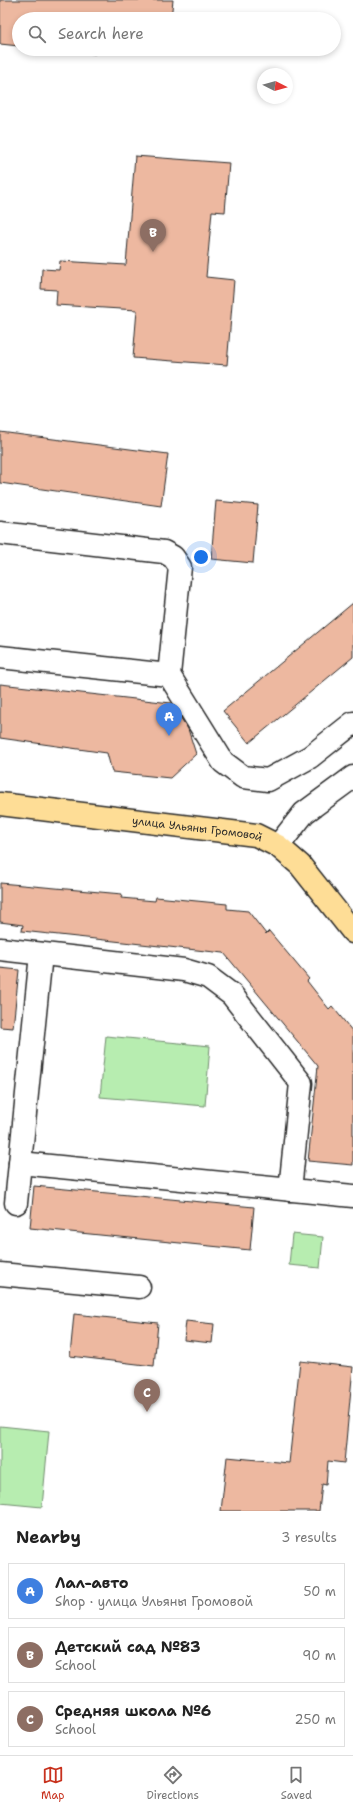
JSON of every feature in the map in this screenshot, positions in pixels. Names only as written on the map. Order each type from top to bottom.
[{"type":"main road","name":"улица Ульяны Громовой","points":[[0,804],[256,835],[278,846],[300,865],[353,932]]},
{"type":"lane","points":[[0,534],[164,552],[173,557],[180,567],[169,675],[224,762],[243,777],[268,780],[310,757],[353,723]]},
{"type":"lane","points":[[0,657],[169,675]]},
{"type":"lane","points":[[278,846],[304,813],[353,777]]},
{"type":"lane","points":[[0,949],[184,970],[208,977],[232,996],[301,1083],[290,1190]]},
{"type":"lane","points":[[16,1203],[41,954]]},
{"type":"lane","points":[[20,1163],[353,1196]]},
{"type":"lane","points":[[0,1274],[139,1287]]},
{"type":"green space","points":[[106,1036],[210,1046],[205,1106],[100,1097]]},
{"type":"green space","points":[[292,1234],[323,1237],[320,1268],[289,1265]]},
{"type":"green space","points":[[0,1426],[49,1431],[42,1507],[0,1503]]},
{"type":"building","points":[[0,0],[173,0],[172,12],[12,12],[12,45],[0,44]]},
{"type":"building","points":[[135,156],[229,163],[225,212],[212,211],[206,277],[234,280],[227,365],[133,358],[137,310],[56,305],[57,290],[41,289],[42,269],[59,270],[60,261],[126,265]]},
{"type":"building","points":[[0,432],[168,454],[161,506],[0,483]]},
{"type":"building","points":[[216,501],[258,505],[253,563],[211,559]]},
{"type":"building","points":[[353,603],[353,657],[249,743],[223,711]]},
{"type":"building","points":[[0,684],[171,703],[188,729],[196,754],[170,778],[112,772],[107,753],[0,738]]},
{"type":"building","points":[[0,883],[122,894],[121,898],[155,901],[156,897],[227,904],[227,909],[248,911],[266,934],[269,931],[309,979],[307,981],[329,1009],[332,1006],[353,1032],[353,1165],[308,1161],[318,1066],[224,953],[22,931],[23,925],[0,922]]},
{"type":"building","points":[[0,968],[19,970],[13,1028],[0,1027]]},
{"type":"building","points":[[34,1186],[254,1207],[250,1250],[30,1228]]},
{"type":"building","points":[[74,1314],[158,1323],[154,1366],[70,1356]]},
{"type":"building","points":[[186,1321],[214,1324],[212,1343],[184,1340]]},
{"type":"building","points":[[300,1361],[353,1367],[344,1463],[328,1461],[326,1485],[322,1484],[319,1511],[221,1511],[227,1457],[289,1463]]},
{"type":"place","name":"Детский сад №83","points":[[153,252]]},
{"type":"place","name":"Лал-авто","points":[[169,736]]},
{"type":"place","name":"Средняя школа №6","points":[[147,1412]]}]
